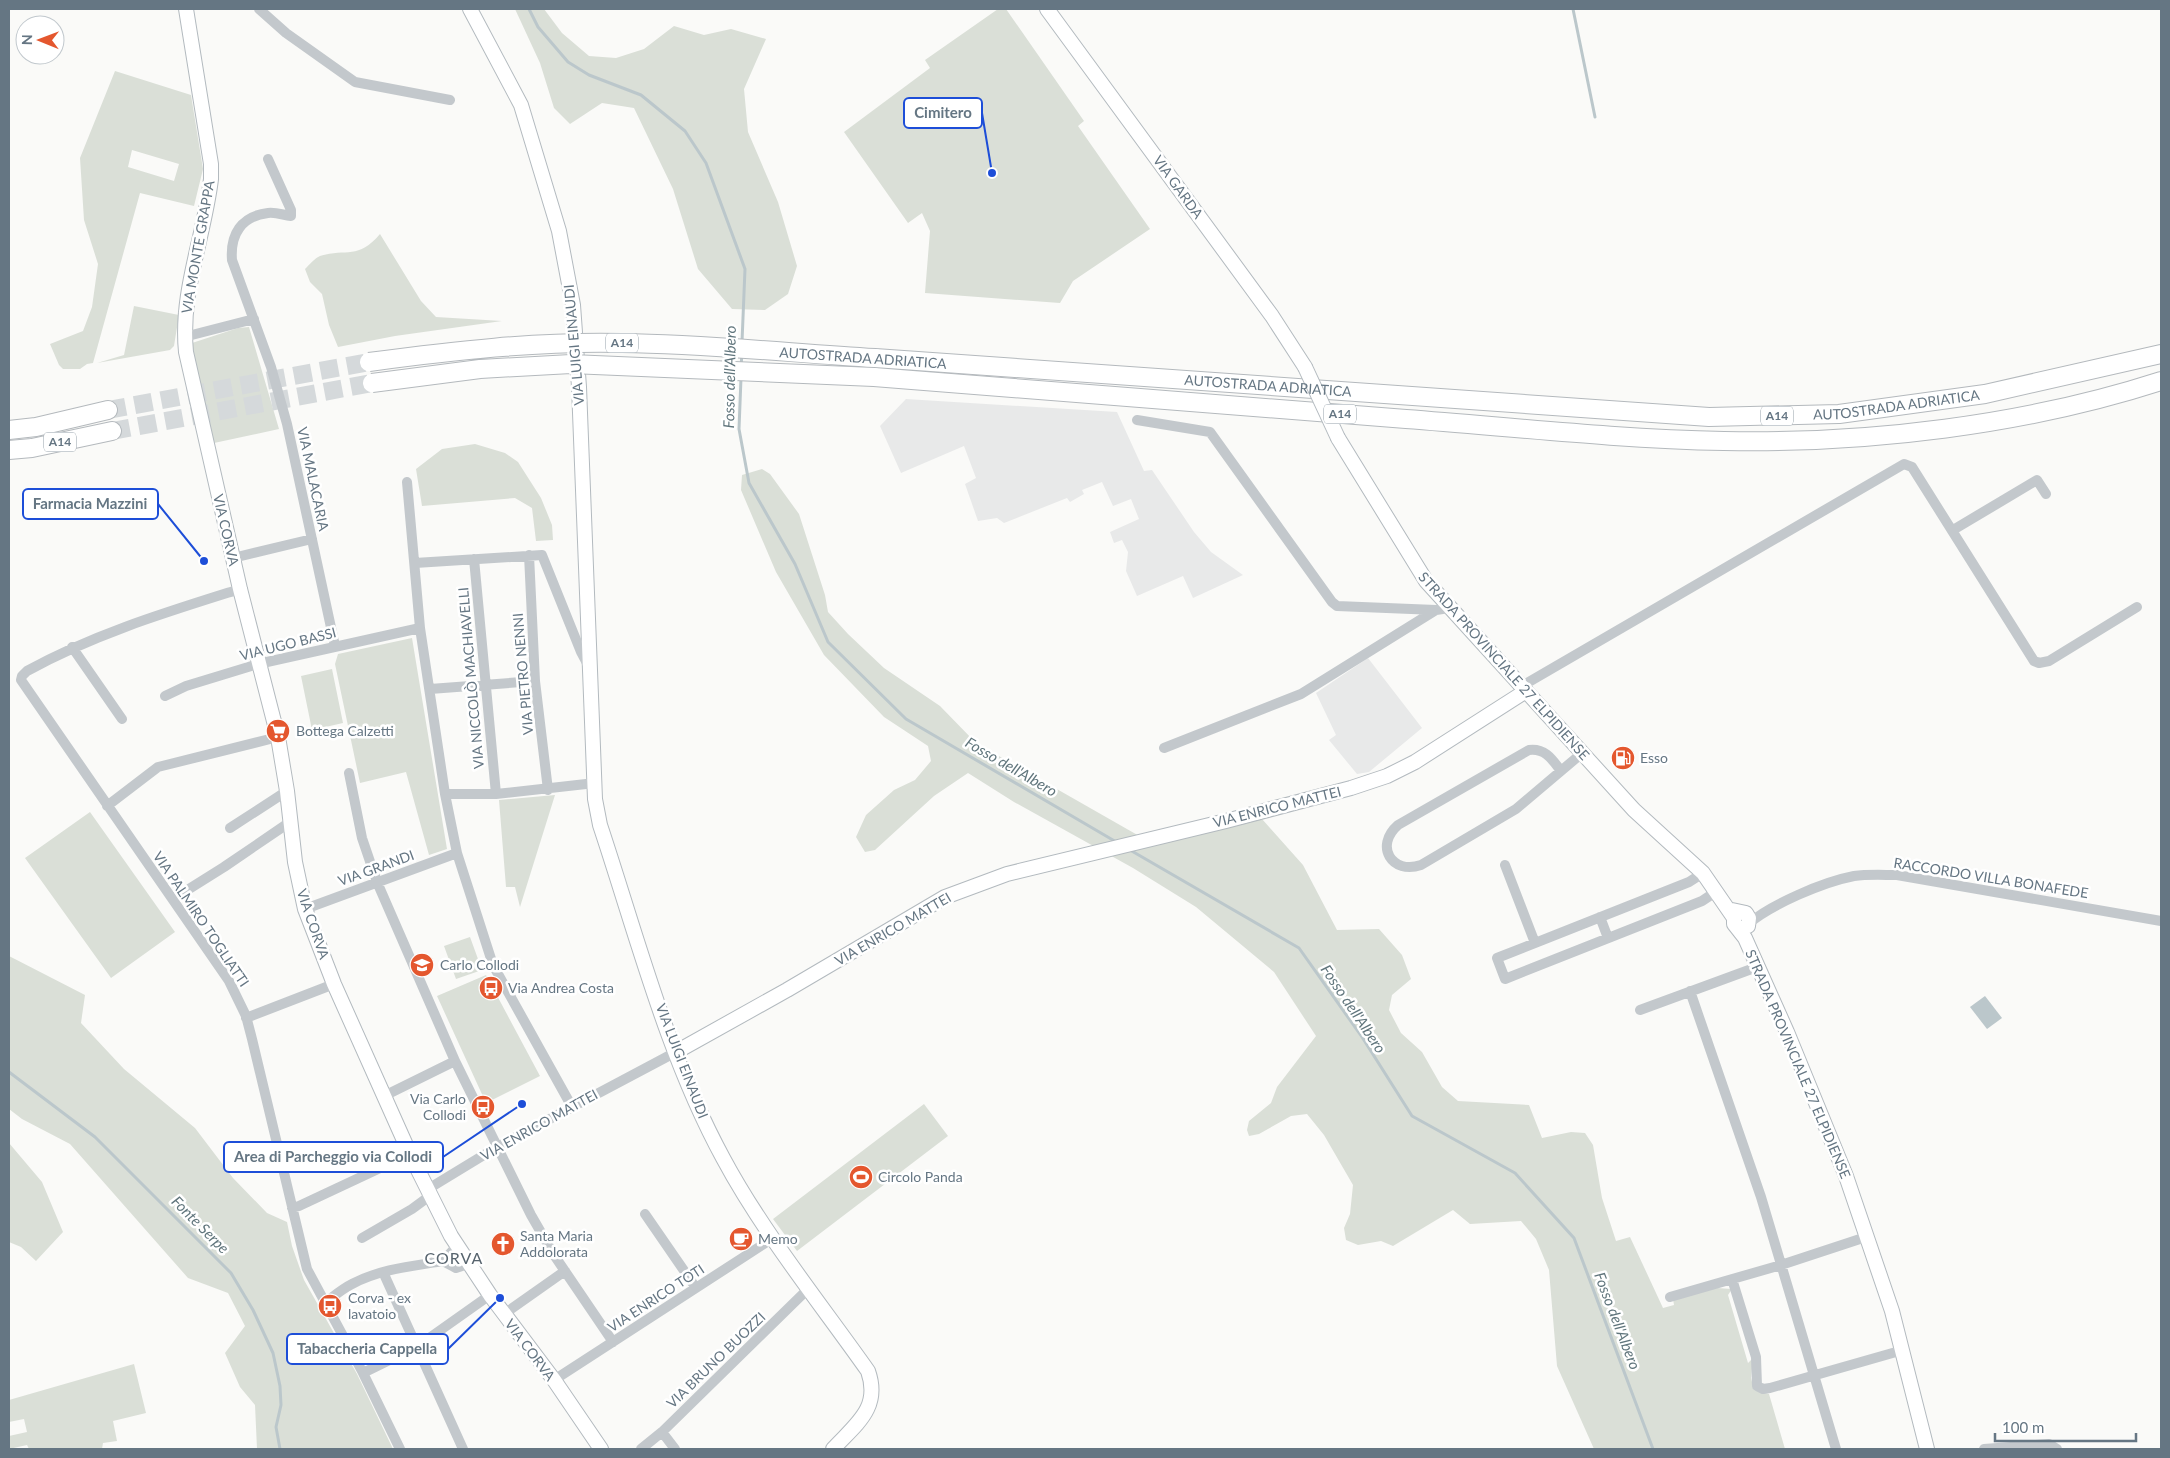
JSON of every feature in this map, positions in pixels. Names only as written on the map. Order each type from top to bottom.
[{"type":"highway","name":"AUTOSTRADA ADRIATICA","points":[[368,362],[458,350],[546,344],[621,342],[875,358],[1709,417],[1839,414],[1975,396],[2161,354]]},
{"type":"highway","name":"AUTOSTRADA ADRIATICA","points":[[372,383],[480,369],[571,364],[874,377],[1580,433],[1723,441],[1834,439],[1919,432],[2064,407],[2161,382]]},
{"type":"highway","name":"A14","points":[[9,430],[36,427],[108,410]]},
{"type":"highway","name":"A14","points":[[9,450],[32,448],[112,430]]},
{"type":"street","name":"VIA MONTE GRAPPA","points":[[184,337],[187,294],[211,179],[186,9]]},
{"type":"street","points":[[259,9],[286,33],[355,82],[450,100]]},
{"type":"street","name":"VIA LUIGI EINAUDI","points":[[470,9],[521,105],[559,232],[573,304],[580,387],[595,783],[600,824],[676,1052],[694,1098],[720,1154],[773,1238],[868,1371],[873,1391],[869,1410],[833,1449]]},
{"type":"street","name":"VIA GARDA","points":[[1047,9],[1272,316],[1305,367]]},
{"type":"street","name":"VIA MALACARIA","points":[[268,159],[291,210],[291,216],[267,213],[252,216],[234,233],[231,248],[232,260],[271,366],[287,424],[335,646]]},
{"type":"street","points":[[184,337],[254,319]]},
{"type":"street","name":"VIA CORVA","points":[[184,337],[240,589],[278,737],[287,791],[295,862],[305,909],[334,984],[410,1154],[457,1246],[490,1295],[554,1380],[600,1449]]},
{"type":"street","name":"STRADA PROVINCIALE 27 ELPIDIENSE","points":[[1305,367],[1338,438],[1442,609],[1524,688],[1581,754],[1634,810],[1703,873],[1739,921],[1757,967],[1820,1110],[1846,1176],[1892,1312],[1927,1449]]},
{"type":"street","points":[[1137,420],[1210,432],[1332,602],[1337,606],[1442,609]]},
{"type":"street","points":[[1524,688],[1904,464],[1912,467],[2030,654],[2039,663],[2049,661],[2137,607]]},
{"type":"street","points":[[1953,530],[2037,480],[2046,494]]},
{"type":"street","points":[[406,482],[420,628],[445,794],[457,853],[493,965],[572,1107]]},
{"type":"street","points":[[233,558],[312,539]]},
{"type":"street","name":"VIA LUIGI EINAUDI","points":[[528,556],[542,555],[590,670]]},
{"type":"street","points":[[415,563],[528,556]]},
{"type":"street","name":"VIA PIETRO NENNI","points":[[528,556],[535,681],[548,790]]},
{"type":"street","name":"VIA NICCOLÒ MACHIAVELLI","points":[[474,559],[496,794]]},
{"type":"street","name":"VIA PALMIRO TOGLIATTI","points":[[240,589],[155,616],[72,647],[26,671],[21,680],[229,981],[246,1018],[308,1268],[400,1449]]},
{"type":"street","points":[[1164,748],[1300,694],[1442,609]]},
{"type":"street","name":"VIA UGO BASSI","points":[[165,696],[186,686],[258,664],[420,628]]},
{"type":"street","points":[[72,647],[122,719]]},
{"type":"street","points":[[430,689],[535,681]]},
{"type":"street","name":"VIA ENRICO MATTEI","points":[[362,1238],[412,1209],[429,1192],[496,1147],[676,1052],[788,990],[945,897],[1007,874],[1306,800],[1387,776],[1415,762],[1524,688]]},
{"type":"street","points":[[107,806],[158,768],[278,737]]},
{"type":"street","points":[[1561,771],[1545,752],[1536,749],[1529,750],[1398,825],[1391,831],[1387,840],[1386,848],[1390,857],[1396,864],[1404,868],[1413,868],[1421,865],[1516,808],[1561,771],[1581,754]]},
{"type":"street","points":[[349,774],[362,838],[377,882],[455,1061],[496,1147],[531,1214],[565,1271],[613,1342]]},
{"type":"street","points":[[445,794],[496,794],[548,790],[595,783]]},
{"type":"street","points":[[230,828],[287,791]]},
{"type":"street","points":[[174,900],[290,822]]},
{"type":"street","name":"VIA GRANDI","points":[[305,909],[457,853]]},
{"type":"street","points":[[1505,865],[1535,943]]},
{"type":"street","points":[[1703,873],[1689,882],[1496,958],[1505,979],[1702,901],[1717,891]]},
{"type":"street","name":"RACCORDO VILLA BONAFEDE","points":[[1739,921],[1818,888],[1854,876],[1897,875],[2161,921]]},
{"type":"street","points":[[1600,917],[1608,938]]},
{"type":"street","points":[[1640,1010],[1757,967]]},
{"type":"street","points":[[246,1018],[334,984]]},
{"type":"street","points":[[1690,991],[1734,1114],[1815,1374],[1836,1449]]},
{"type":"street","points":[[384,1096],[455,1061]]},
{"type":"street","points":[[292,1208],[410,1154]]},
{"type":"street","points":[[645,1214],[696,1288]]},
{"type":"street","points":[[1670,1297],[1781,1265],[1866,1237]]},
{"type":"street","name":"VIA ENRICO TOTI","points":[[554,1380],[773,1238]]},
{"type":"street","points":[[326,1302],[351,1284],[384,1272],[443,1261],[457,1246]]},
{"type":"street","points":[[443,1261],[456,1268],[468,1264]]},
{"type":"street","points":[[504,1314],[565,1271]]},
{"type":"street","points":[[384,1272],[463,1449]]},
{"type":"street","points":[[1732,1279],[1756,1357],[1756,1386],[1763,1389],[1903,1350]]},
{"type":"street","name":"VIA BRUNO BUOZZI","points":[[641,1449],[662,1432],[809,1288]]},
{"type":"street","points":[[363,1373],[418,1346],[490,1295]]},
{"type":"street","points":[[662,1432],[675,1449]]},
{"type":"street","points":[[1984,1449],[2049,1444],[2057,1449]]},
{"type":"shaded area","points":[[515,9],[544,9],[562,33],[589,56],[616,58],[644,49],[674,26],[704,35],[731,29],[766,39],[744,89],[748,132],[778,202],[797,266],[788,294],[765,310],[732,309],[698,269],[673,189],[634,108],[602,103],[570,124],[554,108],[540,63]]},
{"type":"shaded area","points":[[998,9],[1006,9],[1084,121],[1078,126],[1150,229],[1073,281],[1060,303],[925,293],[930,231],[922,213],[908,223],[844,132],[930,68],[925,60]]},
{"type":"shaded area","points":[[115,71],[191,95],[203,169],[194,206],[140,193],[93,363],[87,364],[80,369],[63,369],[59,365],[50,344],[83,331],[92,307],[98,264],[84,220],[80,158]],"holes":[[[132,150],[179,164],[174,181],[128,167]]]},
{"type":"shaded area","points":[[380,234],[421,301],[436,317],[502,321],[395,336],[338,347],[329,325],[322,294],[310,282],[305,269],[320,256],[352,252],[365,247]]},
{"type":"shaded area","points":[[134,306],[179,315],[174,346],[170,350],[97,363],[124,355]]},
{"type":"shaded area","points":[[249,327],[279,429],[214,443],[191,347],[192,343],[238,328]]},
{"type":"shaded area","points":[[906,399],[1117,412],[1144,471],[1152,470],[1194,532],[1211,552],[1243,575],[1193,598],[1183,576],[1137,596],[1126,571],[1128,552],[1122,540],[1114,543],[1110,532],[1139,519],[1131,499],[1113,506],[1102,482],[1082,490],[1084,494],[1070,502],[1067,498],[1004,523],[997,518],[978,521],[965,484],[976,478],[964,446],[901,473],[880,426]]},
{"type":"shaded area","points":[[475,444],[505,453],[518,462],[541,498],[552,525],[553,540],[536,541],[532,508],[515,498],[422,506],[416,469],[442,449]]},
{"type":"shaded area","points":[[762,469],[770,474],[799,514],[825,595],[828,612],[884,668],[940,706],[976,743],[1155,845],[1262,819],[1303,865],[1337,930],[1379,929],[1402,955],[1411,979],[1392,995],[1389,1010],[1401,1033],[1422,1052],[1442,1087],[1458,1101],[1529,1105],[1542,1138],[1571,1132],[1585,1133],[1593,1145],[1602,1198],[1616,1241],[1630,1237],[1663,1308],[1674,1305],[1673,1299],[1717,1288],[1732,1289],[1728,1295],[1748,1363],[1753,1358],[1751,1378],[1754,1390],[1769,1394],[1785,1449],[1594,1449],[1557,1366],[1549,1270],[1536,1239],[1521,1221],[1470,1224],[1453,1210],[1393,1246],[1381,1241],[1358,1245],[1346,1240],[1344,1228],[1350,1214],[1353,1185],[1324,1135],[1307,1114],[1291,1116],[1259,1134],[1249,1136],[1247,1130],[1249,1121],[1271,1103],[1277,1087],[1316,1036],[1274,972],[1196,907],[1133,868],[1014,802],[968,773],[934,796],[875,850],[865,852],[856,837],[866,815],[894,790],[915,780],[931,761],[928,746],[884,717],[824,655],[776,572],[741,490],[742,475]]},
{"type":"shaded area","points":[[412,638],[447,849],[429,855],[406,772],[360,783],[335,664],[338,654]]},
{"type":"shaded area","points":[[1368,658],[1422,728],[1369,772],[1357,774],[1329,740],[1336,735],[1316,693]]},
{"type":"shaded area","points":[[332,669],[343,723],[312,730],[301,676]]},
{"type":"shaded area","points":[[555,795],[520,907],[515,887],[506,887],[499,800]]},
{"type":"shaded area","points":[[90,812],[175,932],[111,978],[25,858]]},
{"type":"shaded area","points":[[470,937],[482,970],[456,979],[444,946]]},
{"type":"shaded area","points":[[9,956],[85,995],[81,1023],[124,1069],[195,1128],[233,1178],[267,1213],[287,1222],[292,1246],[304,1280],[357,1374],[393,1449],[257,1449],[255,1405],[240,1387],[225,1353],[245,1326],[228,1293],[188,1278],[70,1144],[22,1119],[9,1109]]},
{"type":"shaded area","points":[[486,975],[540,1076],[486,1103],[437,996]]},
{"type":"shaded area","points":[[1985,996],[2002,1018],[1987,1029],[1970,1007]]},
{"type":"shaded area","name":"Circolo Panda","points":[[924,1104],[948,1136],[797,1251],[773,1219]]},
{"type":"shaded area","points":[[9,1143],[42,1182],[63,1232],[36,1261],[21,1247],[9,1242]]},
{"type":"shaded area","points":[[134,1364],[146,1413],[113,1421],[117,1441],[103,1443],[102,1449],[29,1449],[27,1445],[9,1449],[9,1436],[27,1432],[24,1419],[9,1422],[9,1400]]},
{"type":"waterway","name":"Fosso dell'Albero","points":[[529,9],[538,27],[568,62],[589,75],[641,95],[685,131],[706,163],[745,269],[742,342]]},
{"type":"waterway","points":[[1573,9],[1595,117]]},
{"type":"waterway","name":"Fosso dell'Albero","points":[[741,367],[742,353]]},
{"type":"waterway","name":"Fosso dell'Albero","points":[[741,378],[739,429],[749,483],[795,564],[828,642],[906,719],[1118,843]]},
{"type":"waterway","name":"Fosso dell'Albero","points":[[1130,850],[1299,948],[1362,1037],[1412,1116],[1515,1173],[1574,1238],[1653,1449]]},
{"type":"waterway","name":"Fonte Serpe","points":[[9,1072],[95,1137],[231,1273],[253,1310],[273,1353],[280,1386],[281,1405],[276,1427],[280,1449]]},
{"type":"tunnel","points":[[108,410],[369,362]]},
{"type":"tunnel","points":[[112,431],[372,383]]},
{"type":"place","name":"Cimitero","points":[[992,173]]},
{"type":"place","name":"Farmacia Mazzini","points":[[204,561]]},
{"type":"place","name":"Bottega Calzetti","points":[[278,731]]},
{"type":"place","name":"Esso","points":[[1623,758]]},
{"type":"place","name":"Carlo Collodi","points":[[422,965]]},
{"type":"place","name":"Via Andrea Costa","points":[[491,988]]},
{"type":"place","name":"Area di Parcheggio via Collodi","points":[[522,1104]]},
{"type":"place","name":"Via Carlo Collodi","points":[[483,1107]]},
{"type":"place","name":"Circolo Panda","points":[[861,1177]]},
{"type":"place","name":"Memo","points":[[741,1239]]},
{"type":"place","name":"Santa Maria Addolorata","points":[[503,1244]]},
{"type":"place","name":"Tabaccheria Cappella","points":[[500,1298]]},
{"type":"place","name":"Corva - ex lavatoio","points":[[330,1306]]},
{"type":"district","name":"CORVA","points":[[454,1258]]}]
